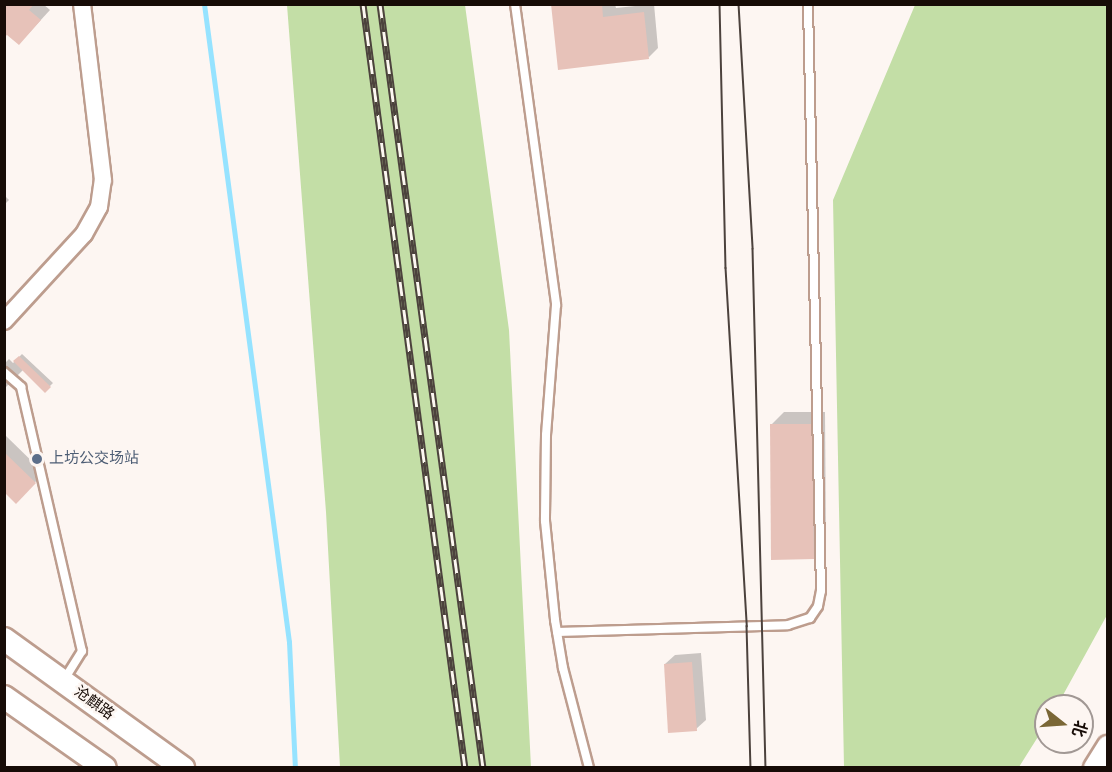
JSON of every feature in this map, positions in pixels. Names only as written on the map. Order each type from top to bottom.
[{"type":"main road","name":"沧麒路","points":[[4,639],[183,768]]},
{"type":"main road","points":[[4,697],[105,768]]},
{"type":"main road","points":[[1095,768],[1107,747]]},
{"type":"street","points":[[4,321],[84,234],[99,207],[103,180],[82,4]]},
{"type":"lane","points":[[515,4],[556,305],[546,435],[545,521],[557,632],[589,768]]},
{"type":"lane","points":[[557,632],[788,625],[810,618],[818,606],[821,591],[808,4]]},
{"type":"lane","points":[[4,372],[21,387],[82,651],[63,681]]},
{"type":"green space","points":[[287,5],[465,5],[509,330],[531,767],[340,767],[326,512]]},
{"type":"green space","points":[[915,5],[1107,5],[1107,615],[1064,694],[1034,694],[1034,743],[1019,767],[844,767],[833,200]]},
{"type":"building","points":[[4,4],[34,4],[29,10],[41,20],[19,45],[7,35],[4,37]]},
{"type":"building","points":[[551,4],[602,4],[603,17],[644,12],[649,59],[558,70]]},
{"type":"building","points":[[19,356],[51,387],[45,393],[13,361]]},
{"type":"building","points":[[770,424],[812,424],[814,559],[771,560]]},
{"type":"building","points":[[5,453],[36,483],[16,504],[5,493]]},
{"type":"building","points":[[692,662],[697,731],[668,733],[664,664]]},
{"type":"waterway","points":[[204,4],[289,642],[295,768]]},
{"type":"tram line","points":[[720,4],[726,268],[747,626],[751,768]]},
{"type":"tram line","points":[[739,4],[753,249],[766,768]]},
{"type":"railway","points":[[363,4],[465,768]]},
{"type":"railway","points":[[380,4],[483,768]]},
{"type":"place","name":"上坊公交场站","points":[[37,459]]}]
